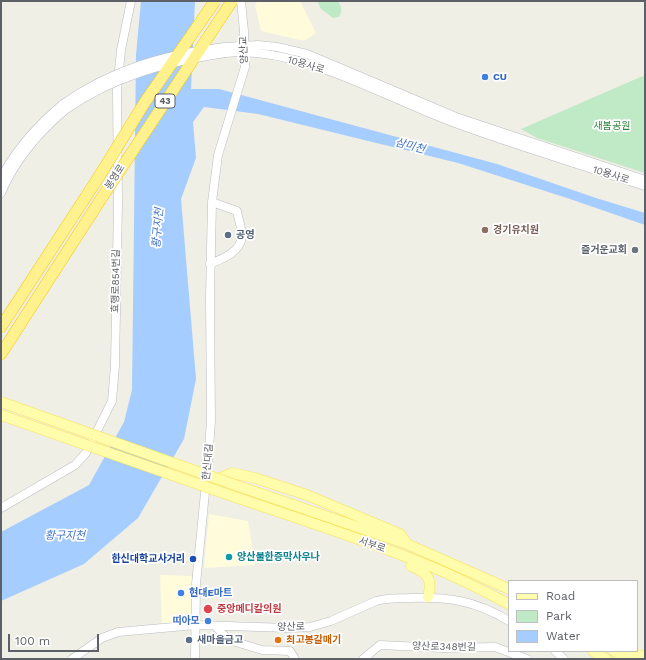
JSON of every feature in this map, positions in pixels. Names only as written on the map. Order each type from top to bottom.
[{"type":"highway","name":"봉영로","points":[[1,327],[100,175],[145,102],[215,1]]},
{"type":"highway","name":"봉영로","points":[[1,354],[99,202],[232,1]]},
{"type":"main road","name":"서부로","points":[[1,402],[407,544],[508,588]]},
{"type":"main road","name":"서부로","points":[[1,415],[433,567],[508,603]]},
{"type":"main road","points":[[205,486],[214,487],[220,478],[232,473],[256,478],[307,495],[400,534],[407,544]]},
{"type":"main road","points":[[324,528],[422,570],[428,577],[430,584],[428,597]]},
{"type":"main road","points":[[595,652],[606,659]]},
{"type":"main road","points":[[616,652],[627,659]]},
{"type":"main road","points":[[632,652],[637,655],[645,656]]},
{"type":"street","name":"효행로854번길","points":[[1,508],[75,465],[86,452],[112,401],[115,365],[118,210],[117,91],[121,50],[131,1]]},
{"type":"street","name":"양산교","points":[[229,120],[246,67],[241,1]]},
{"type":"street","name":"10용사로","points":[[1,178],[16,153],[34,130],[95,84],[125,70],[161,59],[224,50],[277,47],[307,54],[456,117],[645,180]]},
{"type":"street","points":[[276,57],[273,51],[277,47]]},
{"type":"street","name":"10용사로","points":[[245,49],[276,57],[287,58],[322,69],[454,123],[645,186]]},
{"type":"street","name":"10용사로","points":[[1,193],[14,167],[23,154],[40,132],[64,107]]},
{"type":"street","name":"한신대길","points":[[195,659],[196,584],[211,421],[210,264],[212,202],[218,155],[229,120]]},
{"type":"street","points":[[210,264],[229,256],[239,245],[242,237],[237,211],[212,202]]},
{"type":"street","name":"양산로","points":[[72,659],[102,638],[118,632],[196,625],[289,628],[310,627],[331,622],[376,601],[384,599],[428,597],[451,598],[473,603],[508,620]]},
{"type":"street","points":[[215,626],[230,640],[262,650],[290,651],[296,659]]},
{"type":"street","name":"양산로348번길","points":[[363,659],[380,644],[443,648],[495,647],[508,652]]},
{"type":"street","name":"양산로348번길","points":[[508,652],[527,659]]},
{"type":"street","points":[[555,654],[564,659]]},
{"type":"shaded area","points":[[258,1],[300,1],[316,33],[304,41],[261,31],[255,5]]},
{"type":"shaded area","points":[[209,514],[248,521],[255,565],[204,568]]},
{"type":"shaded area","points":[[160,575],[192,576],[192,624],[162,627]]},
{"type":"green space","points":[[317,1],[338,1],[341,7],[339,17],[333,18],[321,9]]},
{"type":"green space","name":"새봄공원","points":[[645,75],[645,173],[537,138],[521,129]]},
{"type":"water","name":"황구지천","points":[[141,1],[195,1],[191,89],[219,89],[497,164],[645,213],[645,225],[458,163],[258,114],[204,107],[193,122],[196,158],[181,199],[196,379],[184,439],[138,518],[84,564],[1,601],[1,532],[89,485],[124,422],[132,390],[136,55]]},
{"type":"place","name":"CU","points":[[485,77]]},
{"type":"place","name":"경기유치원","points":[[485,230]]},
{"type":"place","name":"공영","points":[[228,235]]},
{"type":"place","name":"즐거운교회","points":[[635,250]]},
{"type":"place","name":"양산불한증막사우나","points":[[229,557]]},
{"type":"place","name":"한신대학교사거리","points":[[193,559]]},
{"type":"place","name":"현대E마트","points":[[181,593]]},
{"type":"place","name":"중앙메디칼의원","points":[[208,609]]},
{"type":"place","name":"띠아모","points":[[208,621]]},
{"type":"place","name":"새마을금고","points":[[189,640]]},
{"type":"place","name":"최고봉갈매기","points":[[278,640]]},
{"type":"water label","name":"삼미천","points":[[410,146]]}]
